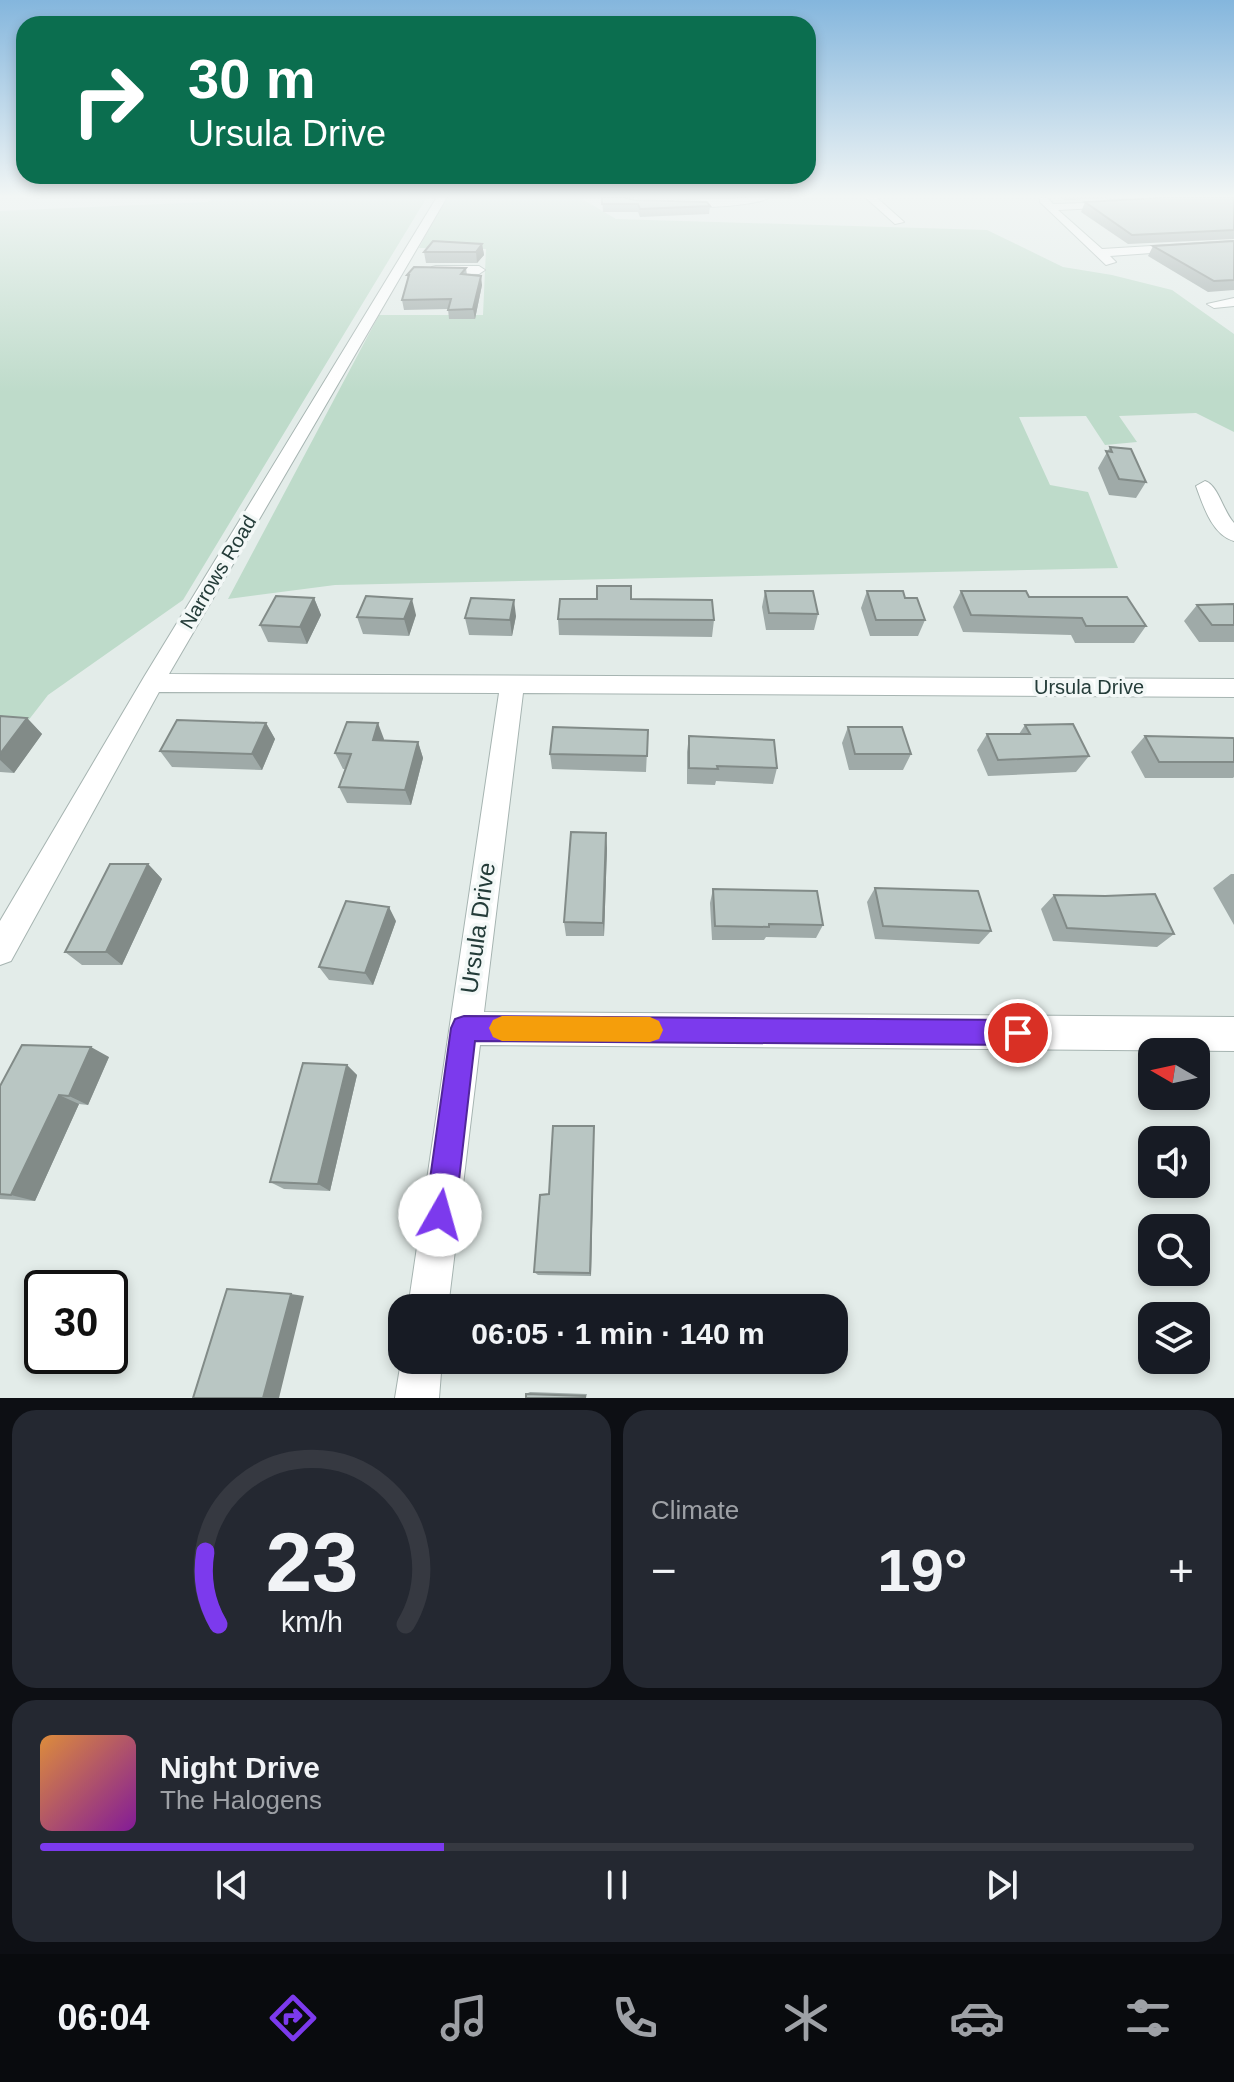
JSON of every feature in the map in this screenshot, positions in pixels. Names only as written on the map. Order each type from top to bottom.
[{"type":"street","name":"Narrows Road","points":[[0,950],[152,683],[416,262]]},
{"type":"street","points":[[1111,262],[1115,266]]},
{"type":"street","points":[[413,269],[479,270]]},
{"type":"street","points":[[1214,304],[1234,302]]},
{"type":"street","points":[[1205,486],[1215,513],[1234,535]]},
{"type":"street","name":"Ursula Drive","points":[[152,683],[1234,688]]},
{"type":"street","name":"Ursula Drive","points":[[430,1294],[512,684]]},
{"type":"street","points":[[464,1028],[1234,1034]]},
{"type":"street","points":[[417,1398],[420,1374]]},
{"type":"green space","points":[[0,262],[387,262],[183,600],[48,695],[0,757]]},
{"type":"green space","points":[[485,262],[1053,262],[1063,267],[1172,290],[1234,334],[1234,432],[1196,413],[1119,416],[1137,442],[1105,445],[1086,416],[1019,417],[1050,485],[1088,492],[1118,568],[335,585],[228,599],[379,315],[483,315]]},
{"type":"building","points":[[1181,262],[1234,262],[1234,280],[1214,281]]},
{"type":"building","points":[[414,267],[466,268],[461,274],[481,276],[473,309],[448,310],[451,299],[402,300],[407,275]]},
{"type":"building","points":[[1110,447],[1131,449],[1146,482],[1119,479],[1106,451],[1112,452]]},
{"type":"building","points":[[597,586],[631,586],[631,599],[712,600],[714,620],[558,619],[560,599],[597,599]]},
{"type":"building","points":[[765,591],[813,591],[818,614],[769,613]]},
{"type":"building","points":[[867,591],[903,591],[905,598],[917,598],[925,620],[876,620]]},
{"type":"building","points":[[961,591],[1026,591],[1029,597],[1127,597],[1146,626],[1086,626],[1082,618],[971,615]]},
{"type":"building","points":[[276,596],[314,598],[300,627],[260,625]]},
{"type":"building","points":[[366,596],[412,599],[404,619],[357,617]]},
{"type":"building","points":[[471,598],[514,600],[510,620],[465,618]]},
{"type":"building","points":[[1234,604],[1234,625],[1212,625],[1197,605]]},
{"type":"building","points":[[0,716],[27,718],[0,754]]},
{"type":"building","points":[[177,720],[266,723],[252,754],[160,751]]},
{"type":"building","points":[[347,722],[378,723],[373,740],[418,742],[405,790],[339,787],[351,754],[335,753]]},
{"type":"building","points":[[1073,724],[1089,756],[998,760],[987,734],[1030,734],[1025,725]]},
{"type":"building","points":[[553,727],[648,730],[647,756],[550,754]]},
{"type":"building","points":[[848,727],[902,727],[911,754],[855,754]]},
{"type":"building","points":[[689,736],[774,740],[777,768],[689,768]]},
{"type":"building","points":[[1145,736],[1233,738],[1234,762],[1159,762]]},
{"type":"building","points":[[571,832],[606,833],[603,923],[564,922]]},
{"type":"building","points":[[110,864],[148,864],[106,952],[65,952]]},
{"type":"building","points":[[875,888],[978,891],[991,931],[883,926]]},
{"type":"building","points":[[713,889],[817,891],[823,925],[715,926]]},
{"type":"building","points":[[1155,894],[1174,934],[1067,928],[1054,895],[1105,896]]},
{"type":"building","points":[[346,901],[389,907],[365,973],[319,967]]},
{"type":"building","points":[[22,1045],[91,1047],[69,1096],[59,1095],[11,1195],[0,1194],[0,1086]]},
{"type":"building","points":[[303,1063],[347,1065],[318,1184],[270,1182]]},
{"type":"building","points":[[553,1126],[594,1126],[590,1273],[534,1272],[540,1195],[549,1194]]},
{"type":"building","points":[[227,1289],[291,1294],[263,1398],[193,1398]]},
{"type":"building","points":[[526,1394],[585,1396],[585,1398],[526,1398]]},
{"type":"slow traffic","points":[[502,1028],[650,1030]]},
{"type":"route","points":[[440,1215],[464,1028],[1018,1033]]}]
